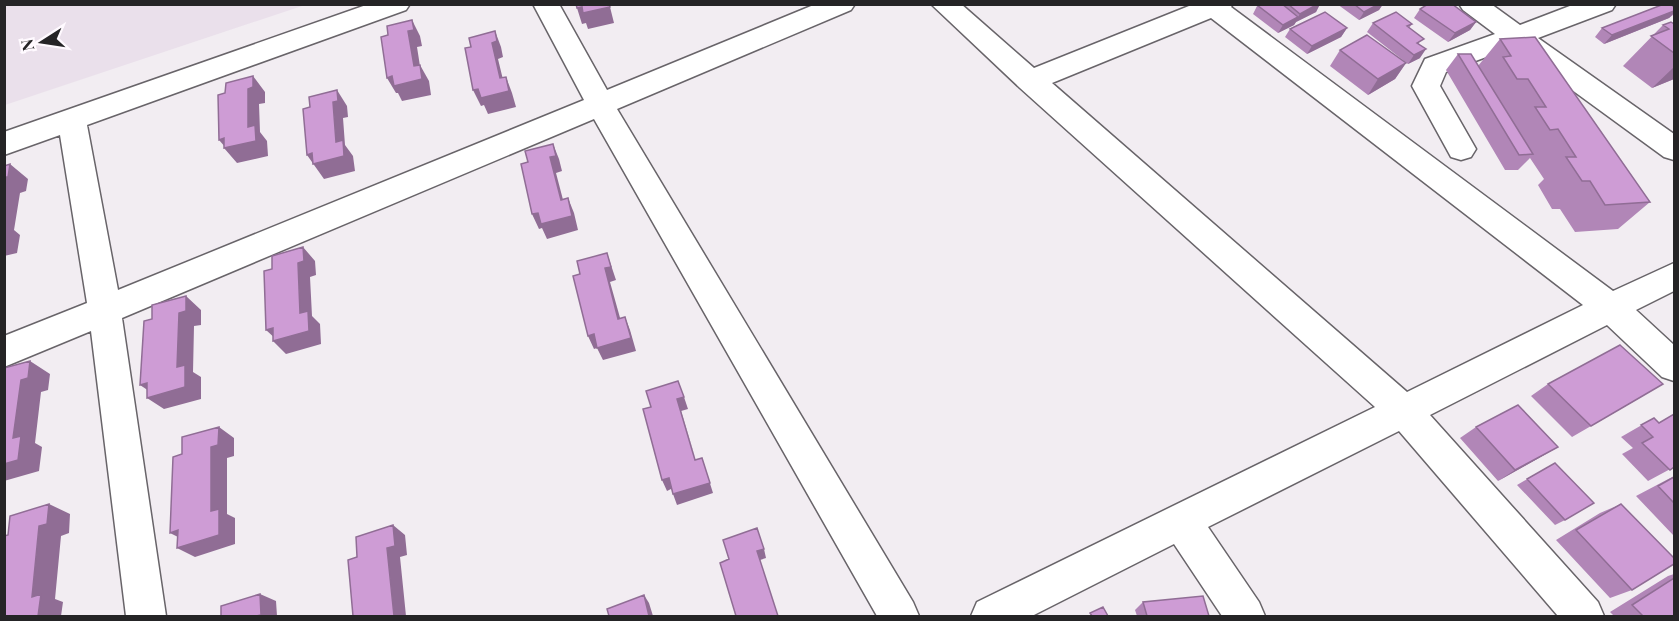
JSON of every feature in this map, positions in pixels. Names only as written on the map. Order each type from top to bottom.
[{"type":"street","points":[[4,144],[397,4]]},
{"type":"street","points":[[546,4],[600,104],[899,616]]},
{"type":"street","points":[[4,352],[842,4]]},
{"type":"street","points":[[944,4],[1404,411],[1584,616]]},
{"type":"street","points":[[1472,4],[1674,149]]},
{"type":"street","points":[[1461,149],[1426,86],[1435,66],[1603,4]]},
{"type":"street","points":[[1030,81],[1214,5],[1611,308],[1674,366]]},
{"type":"street","points":[[72,120],[105,312],[146,616]]},
{"type":"street","points":[[991,616],[1674,276]]},
{"type":"street","points":[[1181,521],[1245,616]]},
{"type":"shaded area","points":[[5,4],[305,4],[305,5],[5,105]]},
{"type":"building","points":[[576,4],[609,4],[610,7],[583,13],[582,7],[577,8]]},
{"type":"building","points":[[1258,4],[1282,4],[1298,17],[1283,25]]},
{"type":"building","points":[[1288,4],[1318,4],[1300,14]]},
{"type":"building","points":[[1354,4],[1379,4],[1364,12]]},
{"type":"building","points":[[1428,4],[1452,4],[1476,22],[1455,33],[1420,9]]},
{"type":"building","points":[[1664,4],[1670,4],[1674,7],[1674,11],[1612,35],[1602,28]]},
{"type":"building","points":[[1325,12],[1347,28],[1312,46],[1290,29]]},
{"type":"building","points":[[1396,12],[1412,24],[1407,26],[1424,39],[1417,43],[1426,49],[1414,55],[1373,23]]},
{"type":"building","points":[[412,20],[414,30],[408,31],[414,66],[420,65],[422,79],[394,86],[392,76],[387,78],[381,37],[388,35],[387,26]]},
{"type":"building","points":[[1671,22],[1674,24],[1674,53],[1651,36],[1669,29],[1663,25]]},
{"type":"building","points":[[495,31],[497,41],[492,43],[500,78],[506,77],[509,91],[481,98],[478,89],[473,90],[465,48],[471,47],[469,38]]},
{"type":"building","points":[[1367,35],[1406,63],[1378,79],[1340,50]]},
{"type":"building","points":[[1535,37],[1650,202],[1605,205],[1590,181],[1582,181],[1566,157],[1576,157],[1558,129],[1550,130],[1535,107],[1546,107],[1528,79],[1517,79],[1503,57],[1511,56],[1500,39]]},
{"type":"building","points":[[1458,54],[1471,54],[1533,154],[1519,155]]},
{"type":"building","points":[[253,76],[253,87],[248,89],[248,127],[255,125],[256,141],[224,148],[224,138],[219,140],[218,95],[225,93],[226,83]]},
{"type":"building","points":[[337,90],[338,101],[333,102],[336,142],[343,140],[344,156],[313,164],[312,153],[307,155],[303,109],[310,107],[309,97]]},
{"type":"building","points":[[553,144],[556,156],[550,157],[561,200],[568,198],[572,216],[541,224],[538,213],[532,214],[521,164],[528,162],[525,151]]},
{"type":"building","points":[[10,164],[8,177],[4,177],[4,166]]},
{"type":"building","points":[[303,247],[304,261],[298,263],[300,313],[308,311],[309,331],[273,341],[273,328],[266,330],[264,271],[272,269],[272,256]]},
{"type":"building","points":[[607,253],[611,267],[605,268],[618,319],[625,317],[631,338],[597,348],[594,334],[588,336],[573,276],[580,274],[577,261]]},
{"type":"building","points":[[186,296],[186,311],[179,313],[177,367],[185,365],[185,387],[147,398],[147,383],[140,385],[144,321],[152,319],[152,305]]},
{"type":"building","points":[[1620,345],[1663,384],[1591,426],[1548,384]]},
{"type":"building","points":[[30,361],[28,378],[21,380],[13,438],[21,436],[18,460],[4,464],[4,368]]},
{"type":"building","points":[[678,381],[684,397],[677,399],[695,460],[702,458],[710,483],[673,494],[669,478],[662,480],[643,409],[651,407],[646,391]]},
{"type":"building","points":[[1518,405],[1558,447],[1515,470],[1476,427]]},
{"type":"building","points":[[1674,414],[1674,467],[1670,470],[1642,443],[1653,437],[1641,425],[1654,418],[1659,423]]},
{"type":"building","points":[[219,427],[218,445],[211,447],[211,511],[219,509],[219,535],[177,548],[178,530],[170,533],[173,457],[182,454],[182,437]]},
{"type":"building","points":[[1555,463],[1594,503],[1565,520],[1527,479]]},
{"type":"building","points":[[1674,477],[1674,503],[1658,486]]},
{"type":"building","points":[[49,504],[47,524],[39,526],[32,597],[41,594],[38,616],[4,616],[4,536],[8,535],[10,516]]},
{"type":"building","points":[[1621,504],[1674,558],[1674,564],[1632,590],[1576,530]]},
{"type":"building","points":[[393,525],[395,546],[387,548],[394,616],[353,616],[348,560],[357,557],[356,537]]},
{"type":"building","points":[[757,528],[764,549],[757,551],[778,616],[736,616],[720,563],[729,559],[723,540]]},
{"type":"building","points":[[1674,578],[1674,616],[1643,616],[1632,605]]},
{"type":"building","points":[[260,594],[261,615],[221,616],[221,606]]},
{"type":"building","points":[[644,595],[649,616],[609,616],[607,609]]},
{"type":"building","points":[[1203,596],[1209,616],[1147,616],[1143,602]]},
{"type":"building","points":[[1103,607],[1108,616],[1092,616],[1090,613]]}]
